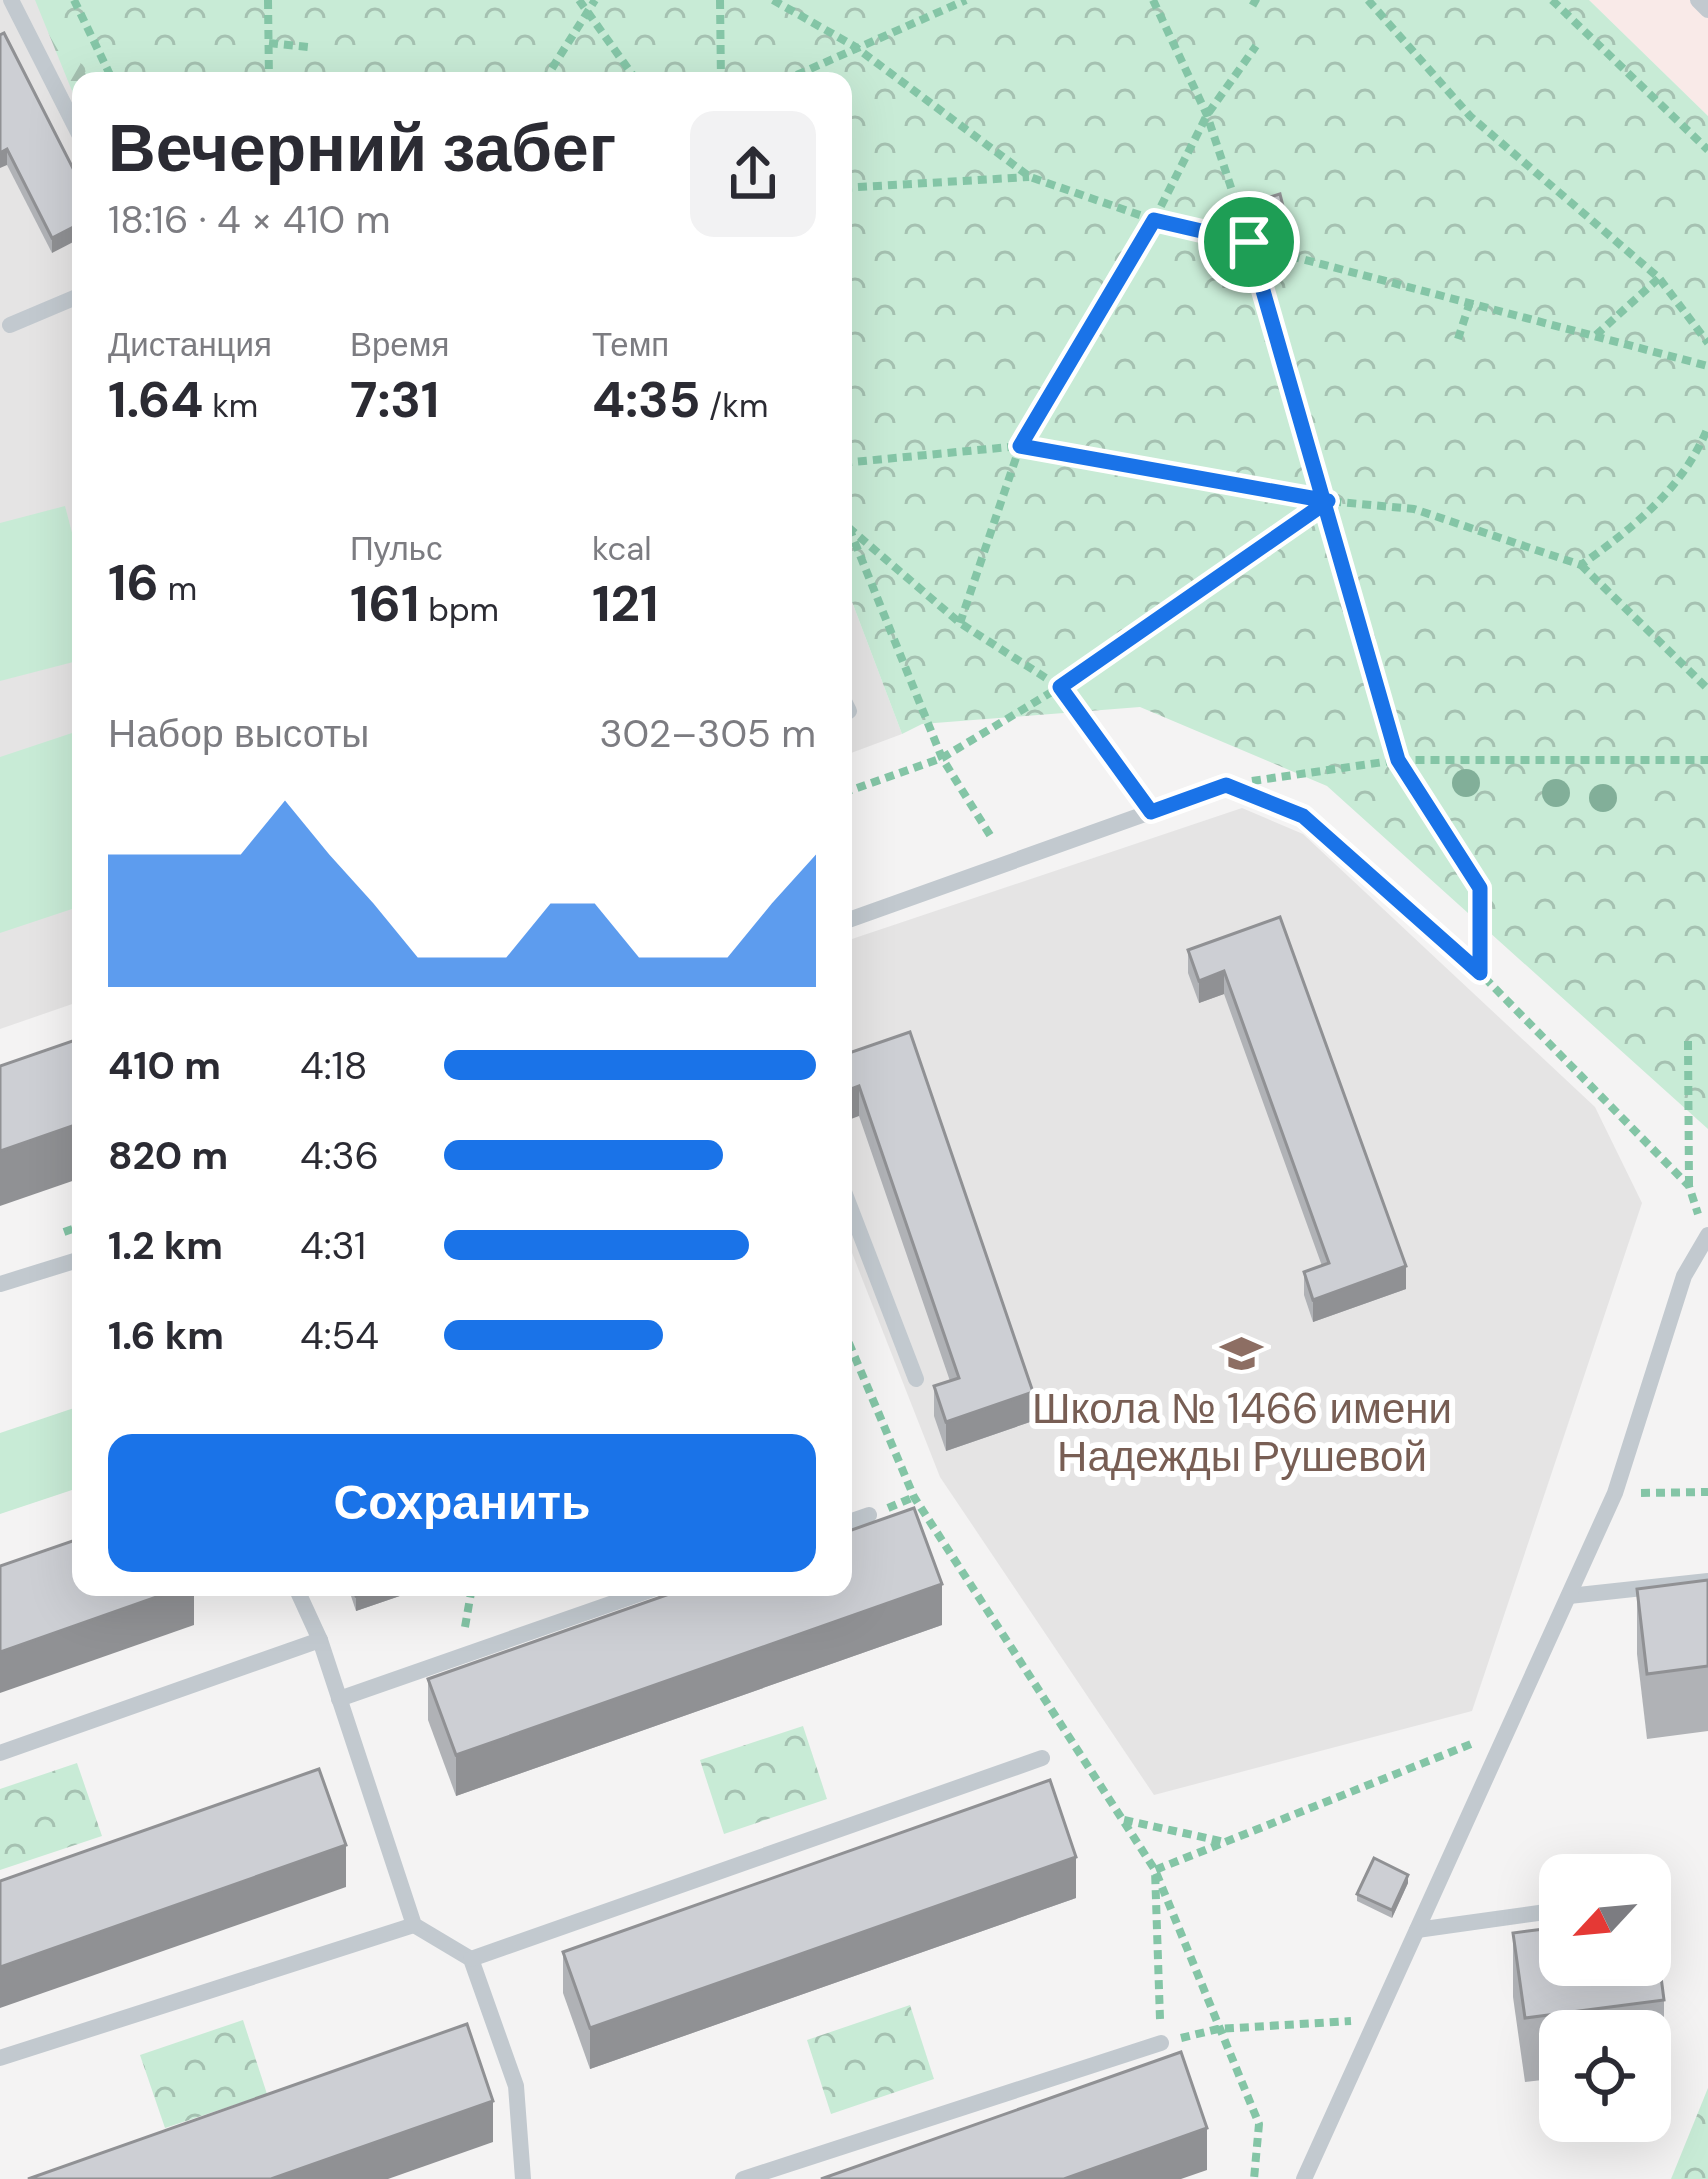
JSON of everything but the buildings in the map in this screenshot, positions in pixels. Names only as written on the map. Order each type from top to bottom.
[{"type":"lane","points":[[1698,0],[1708,10]]},
{"type":"lane","points":[[5,1],[72,121]]},
{"type":"lane","points":[[10,325],[72,300]]},
{"type":"lane","points":[[852,919],[1226,785]]},
{"type":"lane","points":[[852,1212],[916,1379]]},
{"type":"lane","points":[[1304,2179],[1615,1493],[1684,1276],[1706,1236]]},
{"type":"lane","points":[[0,1285],[72,1262]]},
{"type":"lane","points":[[852,1521],[868,1515]]},
{"type":"lane","points":[[1568,1596],[1708,1581]]},
{"type":"lane","points":[[300,1596],[320,1640],[414,1925],[471,1959],[516,2086],[524,2179]]},
{"type":"lane","points":[[339,1699],[633,1596]]},
{"type":"lane","points":[[0,1754],[320,1640]]},
{"type":"lane","points":[[471,1959],[1042,1758]]},
{"type":"lane","points":[[1417,1930],[1539,1913]]},
{"type":"lane","points":[[0,2058],[414,1925]]},
{"type":"lane","points":[[743,2179],[1161,2043]]},
{"type":"path","points":[[74,0],[109,72]]},
{"type":"path","points":[[268,0],[269,72]]},
{"type":"path","points":[[579,0],[631,72]]},
{"type":"path","points":[[550,72],[596,0]]},
{"type":"path","points":[[720,0],[721,72]]},
{"type":"path","points":[[772,0],[854,46],[1030,177],[1154,220],[1708,366]]},
{"type":"path","points":[[801,72],[966,0]]},
{"type":"path","points":[[1153,0],[1207,115],[1249,242],[1328,501],[1398,760],[1480,888],[1480,973]]},
{"type":"path","points":[[1368,0],[1470,116],[1659,278],[1708,343]]},
{"type":"path","points":[[1552,0],[1708,150]]},
{"type":"path","points":[[269,43],[308,47]]},
{"type":"path","points":[[960,623],[1020,446],[1154,220],[1207,115],[1256,46]]},
{"type":"path","points":[[852,187],[1030,177]]},
{"type":"path","points":[[1595,336],[1659,278]]},
{"type":"path","points":[[1458,339],[1470,302]]},
{"type":"path","points":[[1581,565],[1657,506],[1696,458],[1708,427]]},
{"type":"path","points":[[852,463],[1020,446],[1328,501],[1414,509],[1581,565],[1708,689]]},
{"type":"path","points":[[852,790],[942,758],[1060,687],[1328,501]]},
{"type":"path","points":[[852,529],[960,623],[1060,687],[1151,812]]},
{"type":"path","points":[[852,536],[942,758],[1007,864]]},
{"type":"path","points":[[1226,785],[1398,760],[1708,760]]},
{"type":"path","points":[[1226,785],[1303,816],[1480,973],[1689,1186]]},
{"type":"path","points":[[1688,1041],[1689,1186],[1706,1236]]},
{"type":"path","points":[[1615,1493],[1708,1492]]},
{"type":"path","points":[[461,1655],[471,1596]]},
{"type":"path","points":[[1376,2020],[1218,2029],[1161,2043],[1155,1870],[1508,1730]]},
{"type":"path","points":[[1124,1820],[1226,1842]]},
{"type":"shaded area","points":[[0,0],[50,0],[78,72],[72,72],[72,1004],[0,1029]]},
{"type":"shaded area","points":[[1589,0],[1708,0],[1708,116]]},
{"type":"shaded area","points":[[852,602],[902,734],[852,753]]},
{"type":"shaded area","name":"Школа № 1466 имени Надежды Рушевой","points":[[1242,808],[1303,834],[1595,1107],[1642,1203],[1472,1711],[1154,1795],[940,1477],[852,1253],[852,939]]},
{"type":"green space","points":[[35,0],[127,0],[134,72],[72,72],[72,91]]},
{"type":"green space","points":[[50,0],[1589,0],[1708,116],[1708,1129],[1327,786],[1140,707],[922,724],[902,734],[852,602],[852,72],[85,72]]},
{"type":"green space","points":[[65,506],[72,533],[72,662],[0,681],[0,523]]},
{"type":"green space","points":[[72,733],[72,909],[0,933],[0,757]]},
{"type":"green space","points":[[72,1409],[72,1490],[0,1514],[0,1433]]},
{"type":"green space","points":[[803,1726],[827,1799],[724,1834],[700,1760]]},
{"type":"green space","points":[[77,1763],[102,1836],[0,1870],[0,1789]]},
{"type":"green space","points":[[910,2005],[934,2079],[831,2114],[807,2040]]},
{"type":"green space","points":[[243,2020],[267,2094],[165,2128],[140,2055]]},
{"type":"green space","points":[[1708,2088],[1708,2179],[1671,2179]]},
{"type":"place","name":"Школа № 1466 имени Надежды Рушевой","points":[[1242,1354]]},
{"type":"route","points":[[1249,242],[1154,220],[1020,446],[1328,501],[1060,687],[1151,812],[1226,785],[1303,816],[1480,973],[1480,888],[1398,760],[1328,501],[1249,242]]}]
